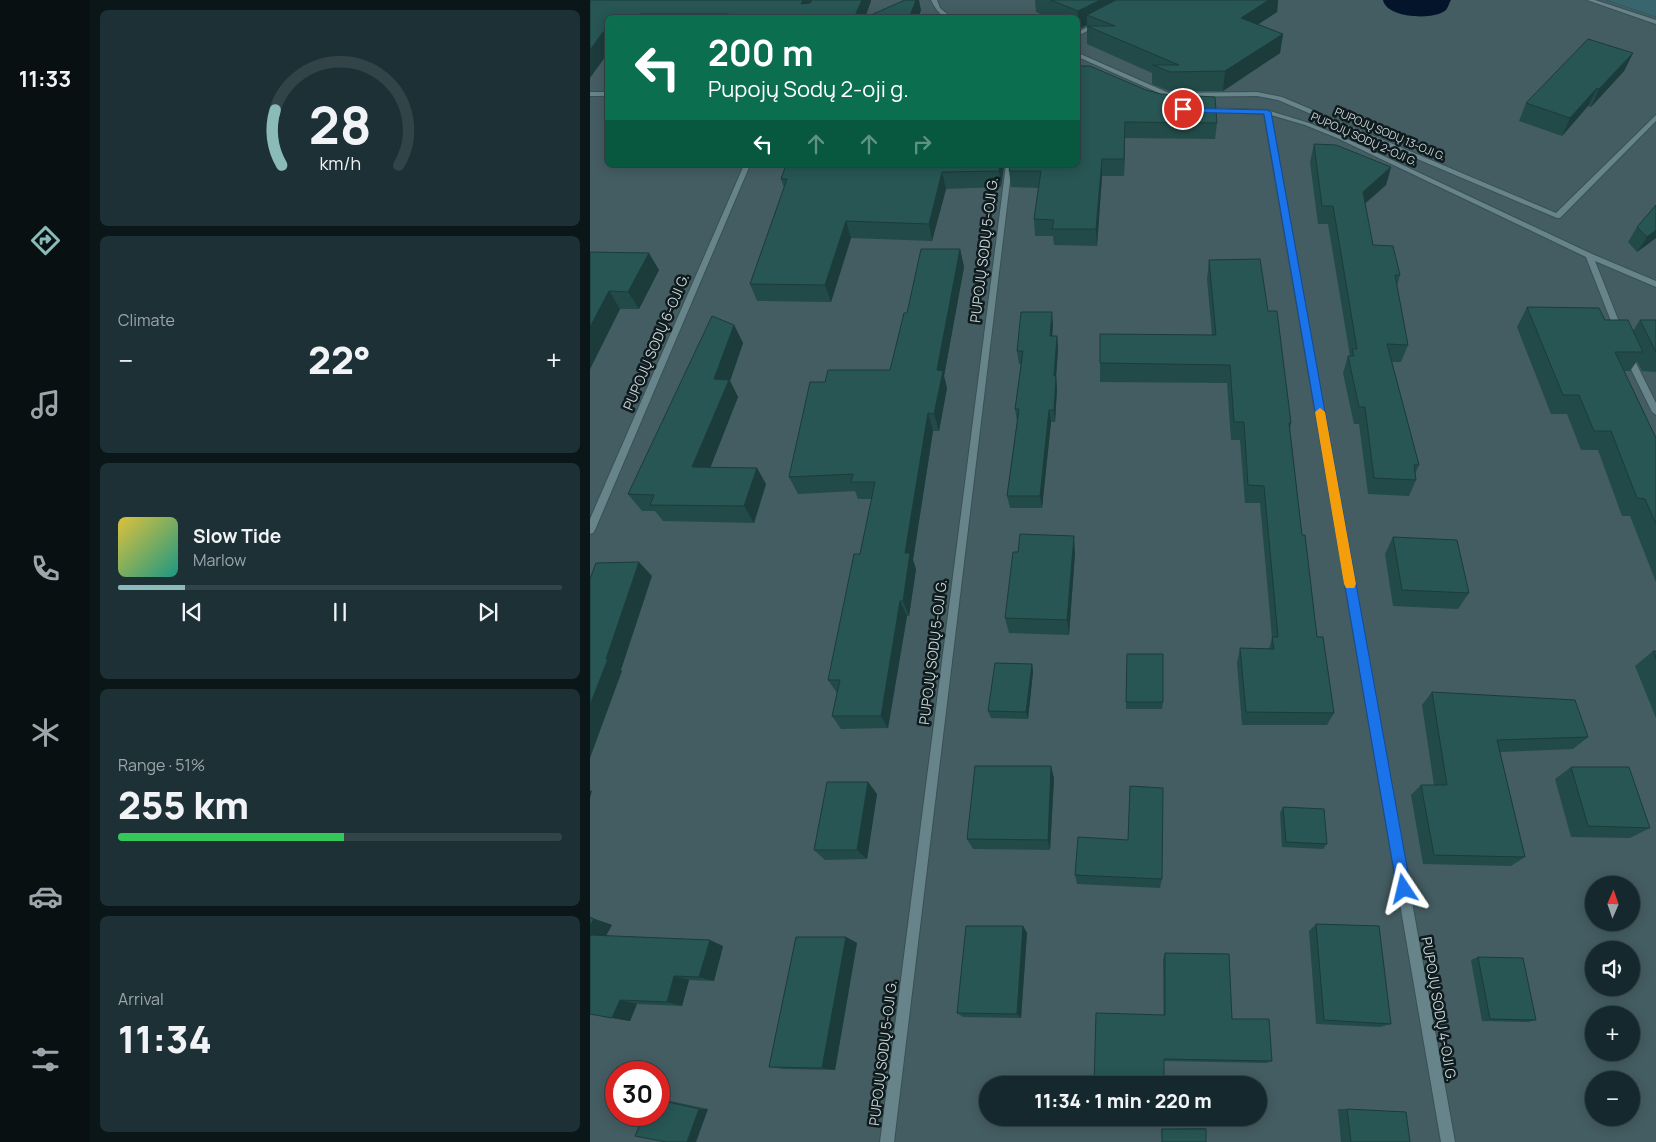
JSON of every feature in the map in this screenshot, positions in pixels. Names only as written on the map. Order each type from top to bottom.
[{"type":"street","points":[[934,0],[938,9],[946,15]]},
{"type":"street","points":[[1590,0],[1656,22]]},
{"type":"street","points":[[1080,33],[1103,21]]},
{"type":"street","name":"PUPOJŲ SODŲ 13-OJI G.","points":[[1080,57],[1168,95],[1257,94],[1280,98],[1558,216],[1656,117]]},
{"type":"street","points":[[590,94],[605,94]]},
{"type":"street","name":"PUPOJŲ SODŲ 2-OJI G.","points":[[1192,110],[1267,112],[1307,124],[1339,137],[1589,256],[1656,284]]},
{"type":"street","name":"PUPOJŲ SODŲ 4-OJI G.","points":[[1267,112],[1448,1142]]},
{"type":"street","name":"PUPOJŲ SODŲ 6-OJI G.","points":[[590,530],[746,167]]},
{"type":"street","name":"PUPOJŲ SODŲ 5-OJI G.","points":[[887,1142],[1009,167]]},
{"type":"street","points":[[1589,256],[1627,354],[1656,412]]},
{"type":"shaded area","points":[[590,0],[1606,0],[1656,17],[1656,1142],[590,1142]]},
{"type":"shaded area","points":[[1383,0],[1451,0],[1446,10],[1440,13],[1432,16],[1411,16],[1392,11]]},
{"type":"shaded area","points":[[1606,0],[1656,0],[1656,17]]},
{"type":"building","points":[[590,0],[803,0],[801,4],[810,3],[812,0],[862,0],[855,15],[605,15],[605,32],[603,32],[590,50]]},
{"type":"building","points":[[905,0],[916,0],[910,15],[871,15]]},
{"type":"building","points":[[1051,0],[1100,0],[1078,11]]},
{"type":"building","points":[[1116,0],[1269,0],[1241,18],[1283,34],[1225,71],[1170,72],[1153,65],[1179,65],[1087,26],[1115,26],[1087,15]]},
{"type":"building","points":[[1588,39],[1633,53],[1570,118],[1526,103]]},
{"type":"building","points":[[1080,66],[1090,66],[1146,90],[1161,94],[1215,97],[1217,123],[1125,122],[1124,159],[1102,159],[1096,229],[1052,229],[1054,220],[1034,219],[1041,171],[1009,171],[1010,167],[1080,167]]},
{"type":"building","points":[[1314,144],[1336,145],[1391,167],[1363,192],[1373,245],[1393,246],[1400,275],[1395,275],[1408,345],[1387,344],[1419,465],[1414,465],[1416,480],[1374,478],[1365,407],[1359,407],[1348,356],[1354,356],[1352,349],[1357,349],[1333,206],[1322,206]]},
{"type":"building","points":[[785,167],[1000,167],[999,171],[942,172],[929,224],[846,221],[825,285],[750,284],[787,179],[781,179]]},
{"type":"building","points":[[1656,205],[1656,230],[1647,237],[1637,227]]},
{"type":"building","points":[[921,249],[960,249],[937,370],[943,371],[934,414],[928,413],[905,553],[910,553],[903,601],[900,601],[881,716],[832,716],[840,680],[828,680],[854,554],[860,554],[875,482],[851,482],[853,474],[789,477],[810,382],[825,382],[828,370],[890,370],[904,313],[907,313]]},
{"type":"building","points":[[590,253],[649,253],[628,292],[609,291],[590,327]]},
{"type":"building","points":[[1260,259],[1268,311],[1277,311],[1302,535],[1305,535],[1317,637],[1323,637],[1334,713],[1246,712],[1240,648],[1274,649],[1272,637],[1278,637],[1264,486],[1248,485],[1244,422],[1234,422],[1230,365],[1100,363],[1100,334],[1216,335],[1209,260]]},
{"type":"building","points":[[1527,307],[1599,308],[1605,320],[1628,320],[1643,352],[1615,352],[1656,438],[1656,524],[1645,499],[1637,498],[1611,431],[1594,431],[1579,395],[1563,395]]},
{"type":"building","points":[[1021,312],[1052,312],[1050,336],[1057,336],[1054,410],[1049,410],[1040,496],[1007,496],[1019,409],[1015,409],[1023,351],[1017,351]]},
{"type":"building","points":[[712,316],[734,325],[714,379],[729,380],[692,467],[757,468],[744,506],[650,505],[654,495],[628,494]]},
{"type":"building","points":[[1640,320],[1656,320],[1656,352]]},
{"type":"building","points":[[1020,534],[1074,536],[1067,620],[1005,618],[1013,552],[1018,552]]},
{"type":"building","points":[[1393,537],[1457,540],[1469,593],[1402,590]]},
{"type":"building","points":[[639,562],[606,659],[608,659],[590,705],[590,579],[596,563]]},
{"type":"building","points":[[1127,654],[1163,654],[1163,702],[1126,702]]},
{"type":"building","points":[[995,663],[1032,664],[1026,712],[988,711]]},
{"type":"building","points":[[1432,692],[1575,700],[1588,737],[1497,740],[1525,857],[1434,855],[1421,785],[1447,785]]},
{"type":"building","points":[[975,766],[1051,766],[1048,840],[967,839]]},
{"type":"building","points":[[1571,767],[1629,767],[1650,828],[1588,826]]},
{"type":"building","points":[[827,782],[868,782],[857,850],[814,850]]},
{"type":"building","points":[[1130,786],[1163,788],[1162,879],[1075,875],[1078,837],[1128,840]]},
{"type":"building","points":[[1283,807],[1324,809],[1327,844],[1286,842]]},
{"type":"building","points":[[590,917],[594,919],[590,926]]},
{"type":"building","points":[[1316,924],[1379,926],[1391,1024],[1324,1020]]},
{"type":"building","points":[[966,926],[1023,926],[1017,1014],[957,1013]]},
{"type":"building","points":[[590,935],[710,940],[699,977],[674,976],[667,1002],[620,1000],[612,1018],[590,1014]]},
{"type":"building","points":[[796,937],[846,937],[822,1068],[769,1067]]},
{"type":"building","points":[[1165,953],[1229,954],[1232,1019],[1269,1019],[1272,1061],[1164,1059],[1164,1076],[1094,1076],[1096,1013],[1165,1015]]},
{"type":"building","points":[[1478,957],[1523,958],[1536,1020],[1490,1019]]},
{"type":"building","points":[[670,1102],[699,1109],[687,1142],[666,1142],[635,1136],[639,1126],[670,1126]]},
{"type":"building","points":[[1347,1109],[1406,1112],[1410,1142],[1351,1142]]},
{"type":"building","points":[[1162,1129],[1206,1129],[1206,1142],[1162,1142]]},
{"type":"slow traffic","points":[[1320,412],[1350,584]]},
{"type":"route","points":[[1183,109],[1267,112],[1404,889]]}]
